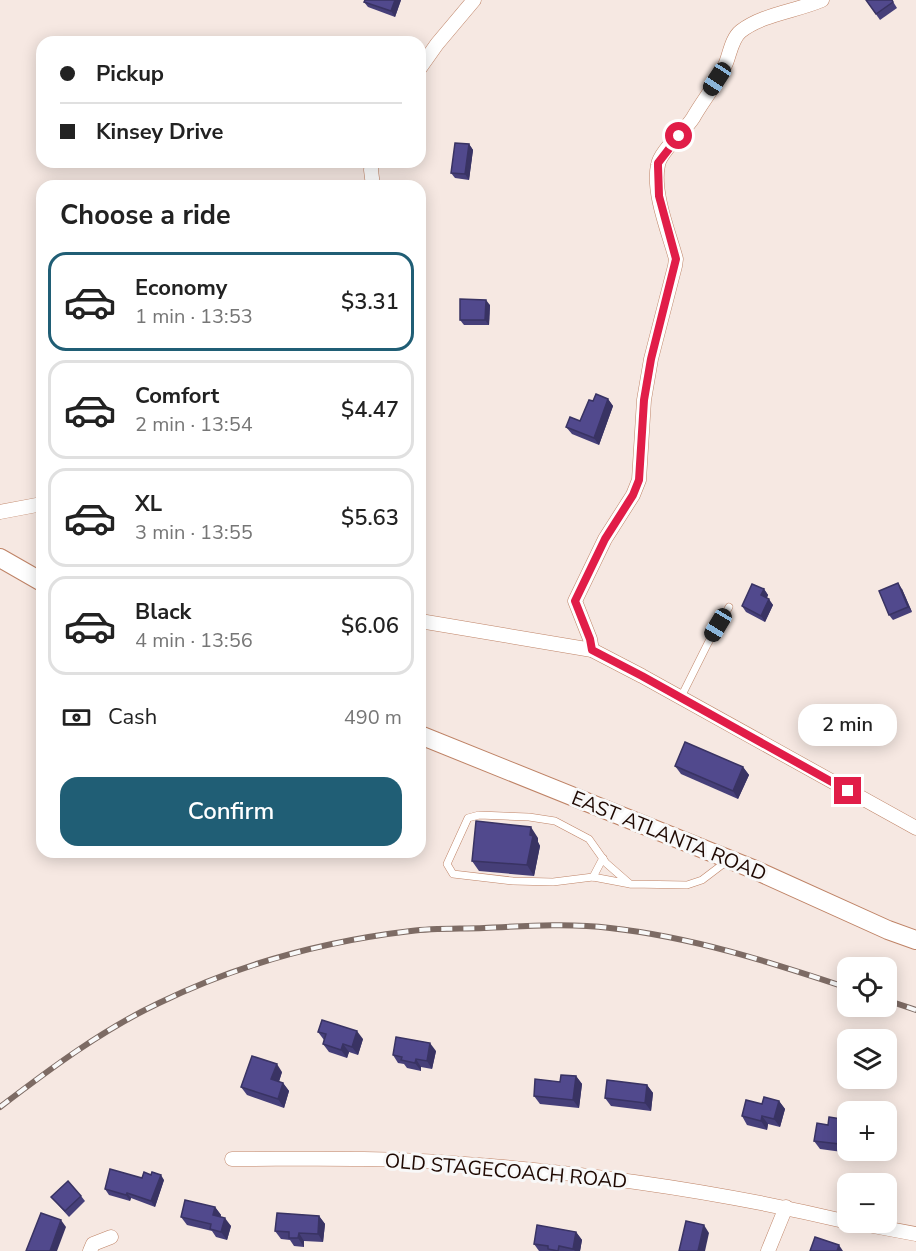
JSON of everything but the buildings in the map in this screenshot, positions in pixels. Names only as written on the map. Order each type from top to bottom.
[{"type":"street","points":[[426,60],[474,0]]},
{"type":"street","points":[[592,650],[575,601],[605,539],[633,495],[639,480],[644,400],[651,359],[676,259],[659,196],[658,163],[688,126],[726,64],[738,34],[750,25],[822,0]]},
{"type":"street","points":[[0,512],[36,505]]},
{"type":"street","points":[[0,558],[36,579]]},
{"type":"street","points":[[426,622],[592,650],[916,828]]},
{"type":"street","name":"EAST ATLANTA ROAD","points":[[426,737],[729,860],[888,930],[916,940]]},
{"type":"street","name":"OLD STAGECOACH ROAD","points":[[232,1159],[449,1162],[580,1173],[786,1207],[837,1219]]},
{"type":"street","points":[[768,1251],[786,1207]]},
{"type":"street","name":"OLD STAGECOACH ROAD","points":[[897,1231],[916,1234]]},
{"type":"street","points":[[90,1251],[93,1244],[111,1237]]},
{"type":"lane","points":[[681,697],[729,607]]},
{"type":"lane","points":[[630,884],[618,875],[589,839],[555,821],[529,817],[479,815],[468,818],[447,864],[453,874],[472,878],[553,882],[593,877],[630,884],[687,885],[702,880],[729,860]]},
{"type":"lane","points":[[593,877],[603,858]]},
{"type":"railway","points":[[0,1107],[117,1025],[189,989],[282,956],[379,935],[429,929],[531,926],[610,928],[701,944],[837,984]]},
{"type":"railway","points":[[897,1004],[916,1010]]},
{"type":"route","points":[[679,136],[658,163],[659,196],[676,259],[651,359],[644,400],[639,480],[633,495],[605,539],[575,601],[592,650],[848,791]]}]
